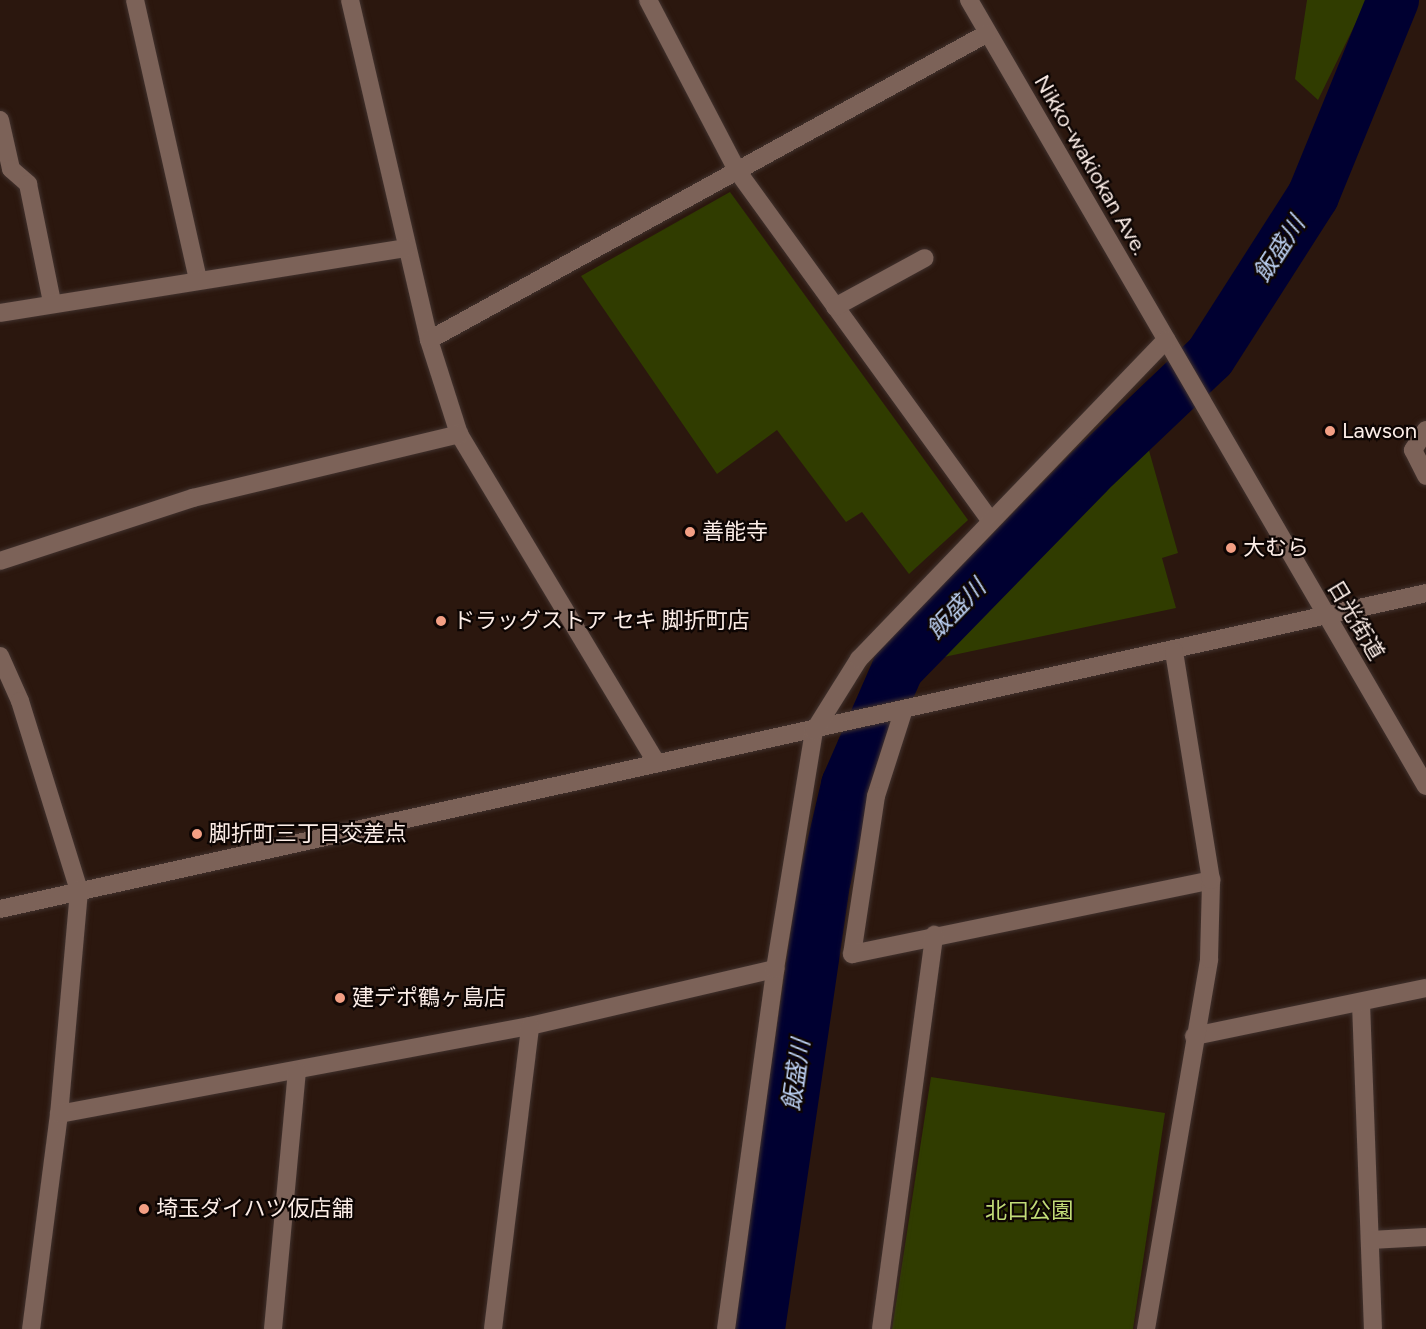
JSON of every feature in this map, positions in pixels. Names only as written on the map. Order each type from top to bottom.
[{"type":"street","points":[[135,0],[198,279]]},
{"type":"street","points":[[350,0],[429,340],[459,434],[657,763]]},
{"type":"street","points":[[648,0],[738,172],[990,520]]},
{"type":"street","name":"Nikko-wakiokan Ave.","points":[[969,0],[986,34],[1169,347]]},
{"type":"street","points":[[429,340],[986,34]]},
{"type":"street","points":[[0,120],[11,169],[28,184],[52,302]]},
{"type":"street","points":[[0,313],[52,302],[406,248]]},
{"type":"street","points":[[835,307],[925,258]]},
{"type":"street","points":[[726,1329],[775,969],[814,731],[860,659],[990,520],[1169,347]]},
{"type":"street","name":"日光街道","points":[[1169,347],[1426,786]]},
{"type":"street","points":[[1426,430],[1413,450],[1426,476]]},
{"type":"street","points":[[0,561],[193,498],[459,434]]},
{"type":"street","points":[[0,909],[657,763],[903,712],[1426,593]]},
{"type":"street","points":[[1146,1329],[1194,1036],[1209,959],[1211,880],[1174,651]]},
{"type":"street","points":[[0,656],[20,700],[79,891],[59,1114],[31,1329]]},
{"type":"street","points":[[903,712],[876,796],[852,954],[934,935],[1211,880]]},
{"type":"street","points":[[881,1329],[934,935]]},
{"type":"street","points":[[59,1114],[297,1072],[530,1026],[775,969]]},
{"type":"street","points":[[1194,1036],[1361,1003],[1426,987]]},
{"type":"street","points":[[1361,1003],[1373,1329]]},
{"type":"street","points":[[493,1329],[530,1026]]},
{"type":"street","points":[[273,1329],[297,1072]]},
{"type":"street","points":[[1370,1240],[1426,1237]]},
{"type":"green space","points":[[1307,0],[1367,0],[1318,100],[1295,79]]},
{"type":"green space","points":[[730,192],[968,520],[909,574],[862,512],[846,522],[777,430],[717,474],[581,276]]},
{"type":"green space","points":[[1148,447],[1178,553],[1162,558],[1176,608],[944,657]]},
{"type":"green space","name":"北口公園","points":[[931,1077],[1165,1113],[1133,1329],[892,1329]]},
{"type":"waterway","name":"飯盛川","points":[[759,1329],[825,879],[847,785],[898,668],[1088,473],[1210,357],[1313,196],[1393,0]]},
{"type":"place","name":"Lawson","points":[[1330,431]]},
{"type":"place","name":"善能寺","points":[[690,532]]},
{"type":"place","name":"大むら","points":[[1231,548]]},
{"type":"place","name":"ドラッグストア セキ 脚折町店","points":[[441,621]]},
{"type":"place","name":"脚折町三丁目交差点","points":[[197,834]]},
{"type":"place","name":"建デポ鶴ヶ島店","points":[[340,998]]},
{"type":"place","name":"埼玉ダイハツ仮店舗","points":[[144,1209]]}]
